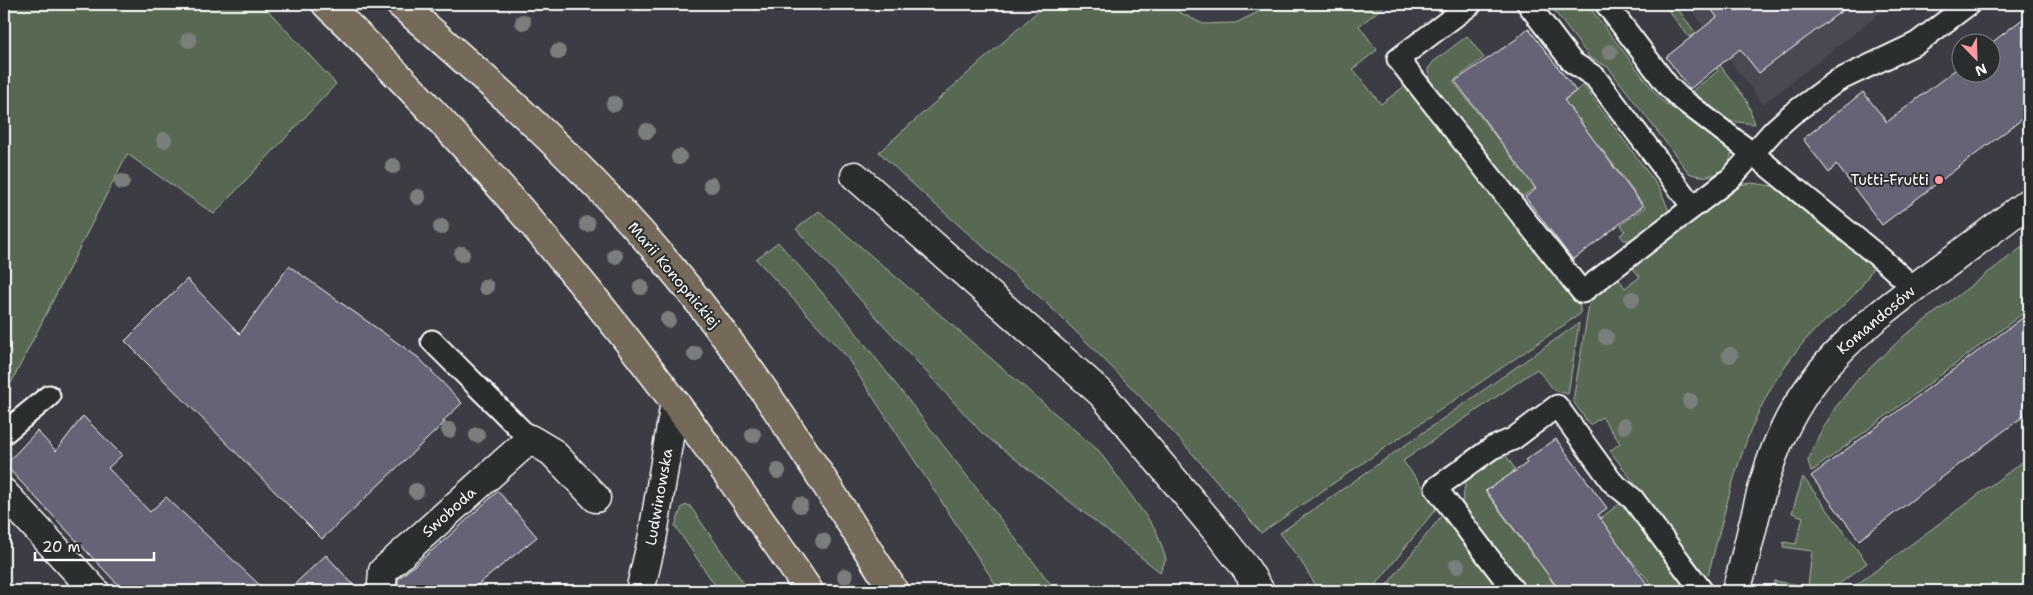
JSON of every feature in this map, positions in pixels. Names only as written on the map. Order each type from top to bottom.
[{"type":"main road","points":[[326,4],[420,99],[534,225],[634,346],[757,514],[809,591]]},
{"type":"main road","name":"Marii Konopnickiej","points":[[400,4],[522,111],[583,171],[667,263],[730,343],[772,402],[894,591]]},
{"type":"street","points":[[854,176],[1102,394],[1215,529],[1245,567],[1260,591]]},
{"type":"street","name":"Komandosów","points":[[1736,591],[1770,464],[1782,432],[1800,399],[1834,354],[1875,317],[2029,202]]},
{"type":"street","name":"Ludwinowska","points":[[640,591],[654,532],[675,402]]},
{"type":"street","points":[[530,439],[552,452],[596,498]]},
{"type":"street","name":"Swoboda","points":[[383,591],[383,571],[530,439]]},
{"type":"street","points":[[4,493],[95,591]]},
{"type":"lane","points":[[1471,4],[1398,59],[1582,292],[1731,178],[1774,130],[1792,114],[1837,81],[1918,42],[1969,4]]},
{"type":"lane","points":[[1528,4],[1572,62],[1595,77],[1693,207]]},
{"type":"lane","points":[[1606,4],[1673,92],[1753,154],[1884,261],[1914,288]]},
{"type":"lane","points":[[432,341],[530,439]]},
{"type":"lane","points":[[4,433],[49,396]]},
{"type":"lane","points":[[1514,591],[1436,488],[1492,448],[1513,440],[1557,406],[1612,482],[1633,499],[1702,591]]},
{"type":"shaded area","points":[[1687,4],[1892,4],[1763,104]]},
{"type":"green space","points":[[4,4],[262,4],[336,84],[214,214],[127,154],[4,397]]},
{"type":"green space","points":[[1046,4],[1163,4],[1203,24],[1236,23],[1260,11],[1269,4],[1387,4],[1359,26],[1377,50],[1353,69],[1381,104],[1405,86],[1580,306],[1580,314],[1261,533],[1166,424],[1090,345],[879,152]]},
{"type":"green space","points":[[1549,4],[1587,4],[1660,99],[1732,152],[1726,166],[1710,176],[1689,173],[1608,67],[1590,58]]},
{"type":"green space","points":[[1663,4],[1674,4],[1747,101],[1755,124],[1730,121],[1692,91],[1718,71],[1692,36],[1689,37]]},
{"type":"green space","points":[[1467,36],[1484,58],[1453,81],[1499,141],[1505,138],[1522,161],[1516,165],[1520,170],[1526,166],[1540,185],[1521,197],[1429,81],[1428,69],[1433,62]]},
{"type":"green space","points":[[1583,85],[1660,189],[1669,211],[1633,240],[1624,240],[1620,235],[1625,231],[1621,225],[1645,207],[1601,148],[1596,150],[1578,128],[1583,123],[1580,119],[1574,123],[1560,104]]},
{"type":"green space","points":[[1751,183],[1773,186],[1873,267],[1868,277],[1854,294],[1802,344],[1768,393],[1756,417],[1737,469],[1708,575],[1703,574],[1610,451],[1620,443],[1602,417],[1590,425],[1573,401],[1590,299],[1618,278],[1625,288],[1640,277],[1632,267],[1738,185]]},
{"type":"green space","points":[[819,211],[1099,451],[1156,530],[1166,559],[1160,572],[982,433],[796,229]]},
{"type":"green space","points":[[778,242],[847,321],[1056,591],[1000,591],[846,356],[756,259]]},
{"type":"green space","points":[[2029,242],[2029,309],[1811,472],[1808,461],[1819,435],[1835,408],[1858,379],[1904,336]]},
{"type":"green space","points":[[1579,323],[1568,394],[1554,390],[1537,369],[1403,461],[1438,506],[1371,591],[1319,591],[1302,563],[1280,533]]},
{"type":"green space","points":[[1505,454],[1515,469],[1512,472],[1515,476],[1493,493],[1489,488],[1485,491],[1534,557],[1539,554],[1555,576],[1550,579],[1555,586],[1561,582],[1567,591],[1526,591],[1462,504],[1466,480],[1499,455]]},
{"type":"green space","points":[[2029,457],[2029,591],[1848,591]]},
{"type":"green space","points":[[1803,477],[1867,563],[1830,591],[1772,591],[1774,581],[1808,586],[1812,551],[1783,547],[1784,542],[1796,544],[1803,517],[1792,513]]},
{"type":"green space","points":[[1622,502],[1678,575],[1686,591],[1657,591],[1598,520]]},
{"type":"green space","points":[[690,506],[749,591],[719,591],[675,526],[682,507]]},
{"type":"green space","points":[[1443,514],[1501,591],[1382,591]]},
{"type":"building","points":[[1707,4],[1851,4],[1759,73],[1740,49],[1690,89],[1666,57],[1717,17]]},
{"type":"building","points":[[2029,14],[2029,114],[1882,225],[1836,164],[1829,173],[1803,139],[1863,92],[1887,122],[1950,74],[1950,82],[2000,82],[2000,36]]},
{"type":"building","points":[[1528,28],[1576,91],[1564,100],[1643,206],[1573,260],[1525,197],[1536,189],[1455,81],[1515,40]]},
{"type":"building","points":[[289,266],[419,358],[462,403],[443,421],[445,422],[322,539],[125,341],[187,279],[240,334]]},
{"type":"building","points":[[2029,313],[2029,412],[1859,540],[1811,476]]},
{"type":"building","points":[[83,416],[122,455],[108,468],[150,512],[166,497],[266,591],[124,591],[5,465],[37,431],[56,451]]},
{"type":"building","points":[[1556,439],[1607,508],[1598,515],[1652,591],[1560,591],[1486,491],[1527,463],[1525,460]]},
{"type":"building","points":[[498,491],[537,537],[470,591],[398,591],[398,579],[448,537]]},
{"type":"building","points":[[326,555],[359,591],[287,591]]},
{"type":"place","name":"Tutti-Frutti","points":[[1939,180]]}]
